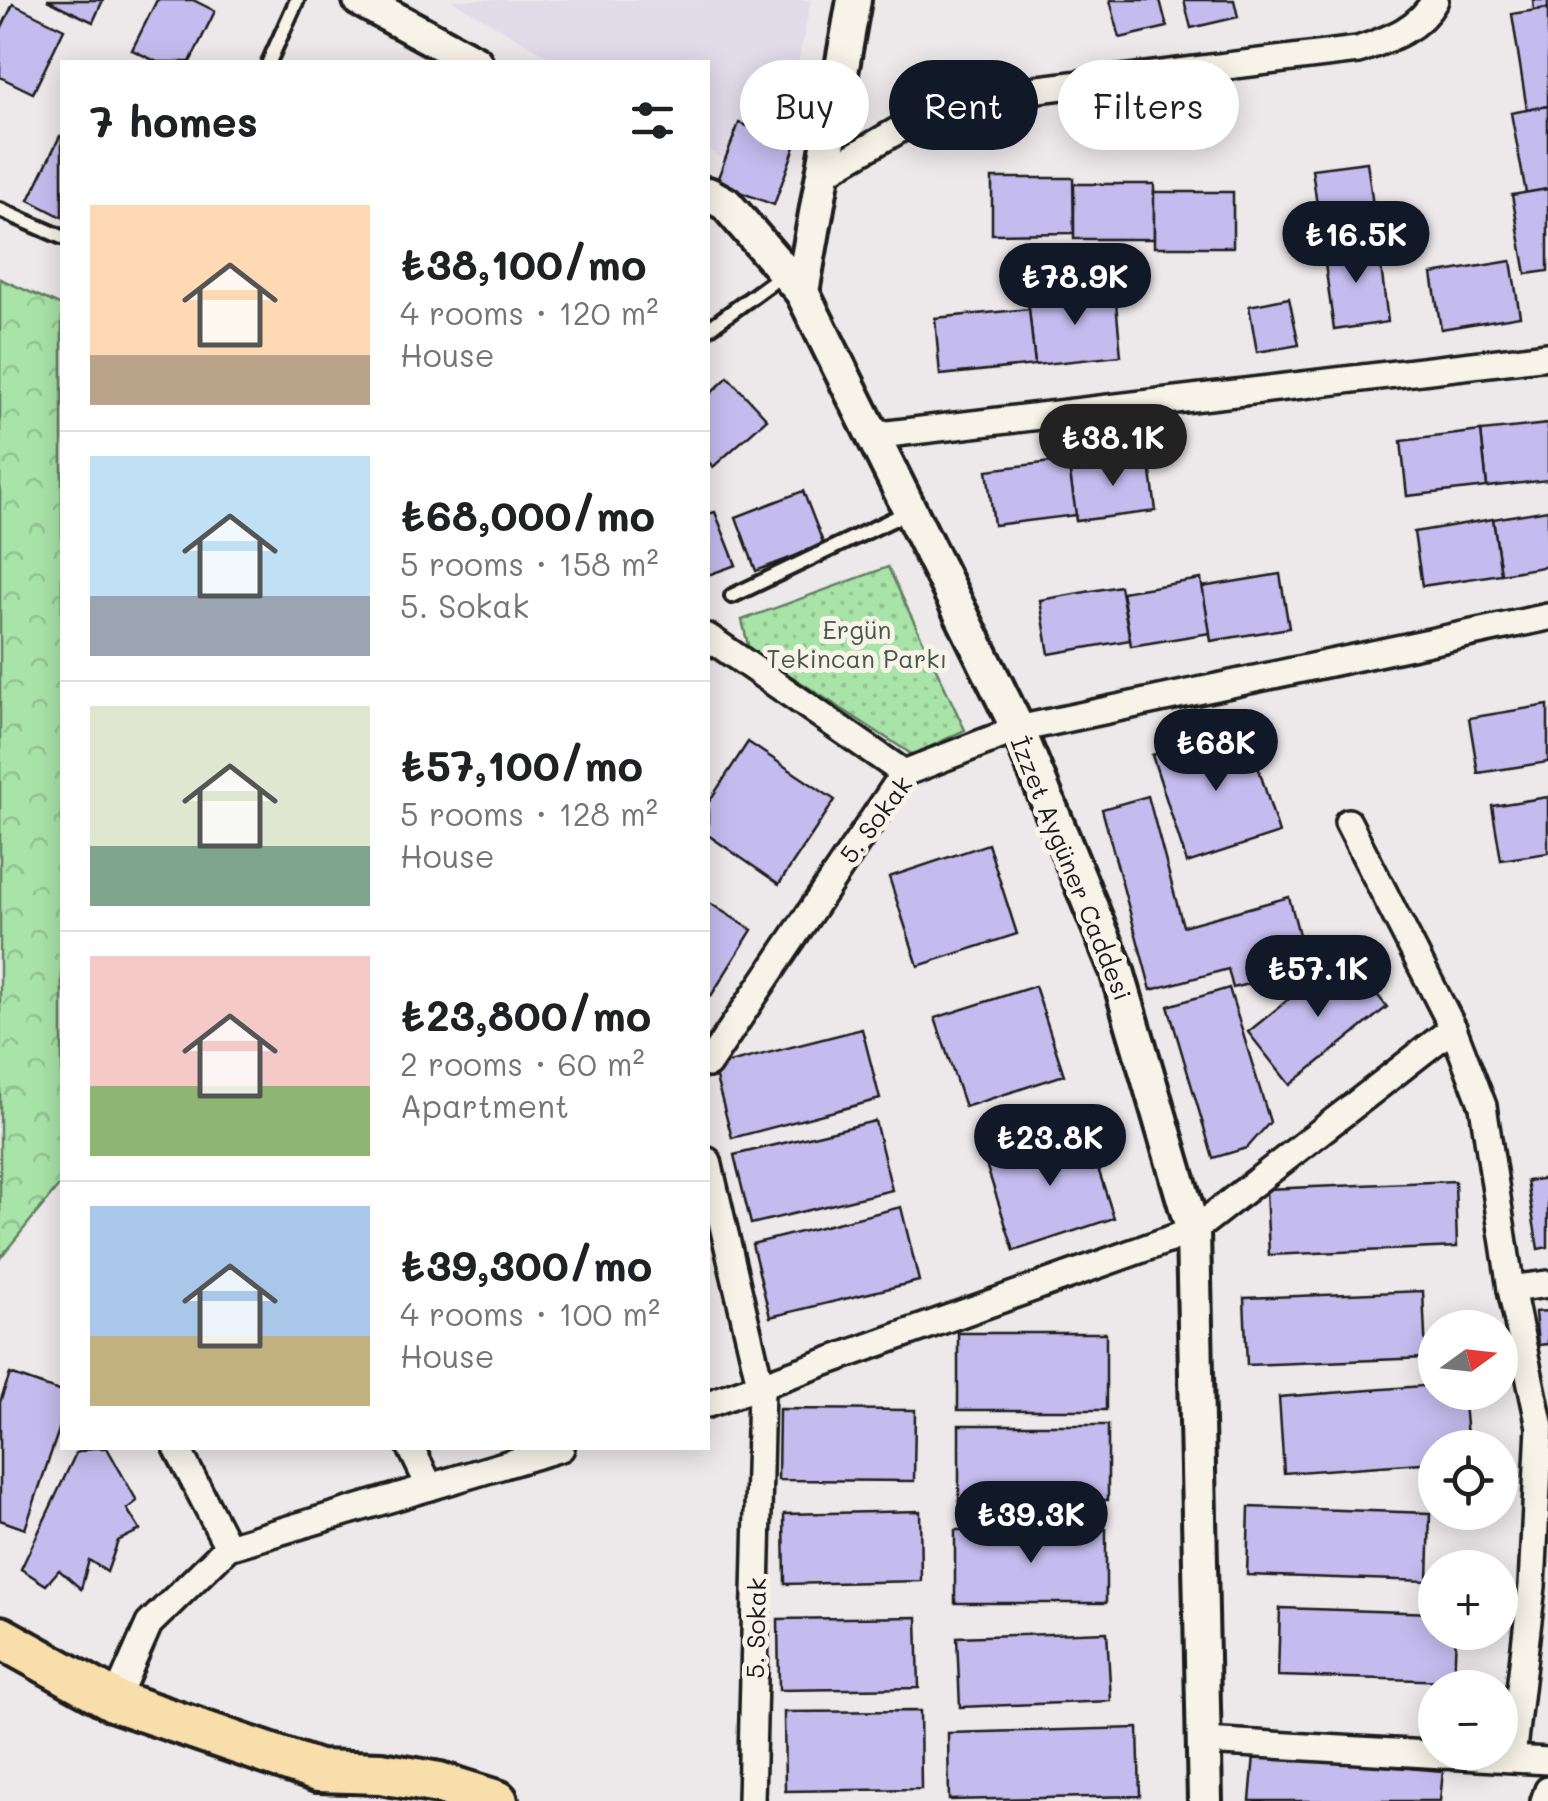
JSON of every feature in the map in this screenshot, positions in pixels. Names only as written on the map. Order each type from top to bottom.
[{"type":"main road","points":[[0,1638],[115,1701],[318,1771],[381,1773],[439,1783],[497,1801]]},
{"type":"main road","points":[[318,1771],[356,1801]]},
{"type":"street","points":[[360,0],[471,60]]},
{"type":"street","points":[[794,283],[823,174],[854,0]]},
{"type":"street","points":[[823,174],[902,128],[982,96],[1358,50],[1397,36],[1425,17],[1435,0]]},
{"type":"street","name":"İzzet Aygüner Caddesi","points":[[710,195],[726,204],[794,283],[1018,729],[1117,971],[1193,1230],[1205,1801]]},
{"type":"street","points":[[871,436],[1548,356]]},
{"type":"street","name":"5. Sokak","points":[[710,1052],[904,773],[1018,729],[1548,617]]},
{"type":"street","points":[[710,638],[904,773]]},
{"type":"street","points":[[1348,822],[1453,1028],[1483,1106],[1511,1288],[1540,1427],[1532,1586],[1518,1706]]},
{"type":"street","points":[[710,1403],[1193,1230],[1453,1028]]},
{"type":"street","name":"5. Sokak","points":[[710,1170],[761,1388],[750,1801]]},
{"type":"street","points":[[1511,1288],[1548,1284]]},
{"type":"street","points":[[179,1450],[228,1547]]},
{"type":"street","points":[[412,1450],[430,1486]]},
{"type":"street","points":[[115,1701],[150,1624],[228,1547],[554,1450]]},
{"type":"street","points":[[1204,1741],[1418,1753]]},
{"type":"street","points":[[1518,1758],[1548,1761]]},
{"type":"street","points":[[1544,1801],[1548,1790]]},
{"type":"lane","points":[[269,60],[296,0]]},
{"type":"lane","points":[[0,210],[60,236]]},
{"type":"lane","points":[[710,328],[794,283]]},
{"type":"lane","points":[[732,596],[910,511]]},
{"type":"shaded area","points":[[451,0],[811,0],[798,60],[740,60],[740,150],[780,150],[772,187],[710,151],[710,60],[555,60]]},
{"type":"green space","points":[[0,279],[60,305],[60,1184],[0,1258]]},
{"type":"green space","name":"Ergün Tekincan Parkı","points":[[888,567],[965,730],[913,755],[749,649],[742,620]]},
{"type":"building","points":[[47,0],[103,0],[93,22]]},
{"type":"building","points":[[157,0],[193,0],[215,11],[191,60],[153,60],[132,50]]},
{"type":"building","points":[[1110,0],[1160,0],[1167,27],[1120,38]]},
{"type":"building","points":[[1184,0],[1234,0],[1238,17],[1191,28]]},
{"type":"building","points":[[1533,0],[1548,0],[1548,8],[1534,10]]},
{"type":"building","points":[[13,4],[64,29],[33,93],[0,77],[0,31]]},
{"type":"building","points":[[1548,8],[1548,106],[1527,110],[1512,14]]},
{"type":"building","points":[[1548,106],[1548,189],[1526,193],[1511,113]]},
{"type":"building","points":[[739,123],[740,150],[794,150],[774,205],[716,183]]},
{"type":"building","points":[[60,136],[60,216],[29,200]]},
{"type":"building","points":[[1367,162],[1378,242],[1323,249],[1312,169]]},
{"type":"building","points":[[992,178],[1073,178],[1074,233],[992,234]]},
{"type":"building","points":[[1074,184],[1154,184],[1154,239],[1074,239]]},
{"type":"building","points":[[1548,189],[1548,271],[1526,274],[1512,195]]},
{"type":"building","points":[[1154,192],[1233,192],[1233,247],[1154,247]]},
{"type":"building","points":[[1378,242],[1388,322],[1334,330],[1323,249]]},
{"type":"building","points":[[1511,261],[1520,316],[1441,329],[1432,274]]},
{"type":"building","points":[[1115,292],[1121,356],[1035,365],[1028,301]]},
{"type":"building","points":[[1289,298],[1299,345],[1257,352],[1249,306]]},
{"type":"building","points":[[1029,309],[1035,365],[940,375],[935,318]]},
{"type":"building","points":[[728,377],[767,419],[713,467],[710,463],[710,394]]},
{"type":"building","points":[[1548,424],[1548,480],[1487,487],[1481,431]]},
{"type":"building","points":[[1481,431],[1487,487],[1407,496],[1401,441]]},
{"type":"building","points":[[1149,456],[1156,511],[1076,521],[1069,466]]},
{"type":"building","points":[[1068,460],[1076,515],[994,525],[987,470]]},
{"type":"building","points":[[803,491],[824,545],[756,571],[736,517]]},
{"type":"building","points":[[1548,510],[1548,566],[1501,574],[1493,519]]},
{"type":"building","points":[[715,512],[736,565],[710,574],[710,513]]},
{"type":"building","points":[[1493,519],[1501,574],[1422,586],[1414,532]]},
{"type":"building","points":[[1280,574],[1289,628],[1211,641],[1202,587]]},
{"type":"building","points":[[1201,579],[1210,633],[1131,646],[1122,592]]},
{"type":"building","points":[[1120,586],[1130,640],[1049,654],[1040,600]]},
{"type":"building","points":[[1548,705],[1548,762],[1478,773],[1469,718]]},
{"type":"building","points":[[1245,725],[1279,833],[1187,863],[1152,755]]},
{"type":"building","points":[[748,742],[835,800],[779,884],[710,836],[710,800]]},
{"type":"building","points":[[1148,796],[1183,926],[1289,897],[1308,968],[1233,988],[1228,969],[1151,990],[1102,809]]},
{"type":"building","points":[[1548,797],[1548,853],[1501,860],[1492,806]]},
{"type":"building","points":[[988,844],[1017,934],[918,966],[889,877]]},
{"type":"building","points":[[710,903],[752,930],[710,995]]},
{"type":"building","points":[[1345,954],[1387,1007],[1290,1085],[1248,1032]]},
{"type":"building","points":[[1035,986],[1064,1075],[965,1107],[935,1018]]},
{"type":"building","points":[[1229,988],[1270,1122],[1247,1148],[1213,1158],[1168,1006]]},
{"type":"building","points":[[862,1029],[880,1099],[732,1138],[713,1067]]},
{"type":"building","points":[[875,1121],[892,1190],[751,1224],[734,1155]]},
{"type":"building","points":[[1085,1128],[1114,1218],[1014,1251],[985,1161]]},
{"type":"building","points":[[1548,1178],[1548,1247],[1538,1249],[1527,1181]]},
{"type":"building","points":[[1455,1181],[1457,1247],[1269,1255],[1266,1189]]},
{"type":"building","points":[[901,1207],[919,1281],[770,1317],[752,1244]]},
{"type":"building","points":[[1423,1291],[1424,1310],[1418,1310],[1418,1358],[1247,1365],[1244,1298]]},
{"type":"building","points":[[1548,1311],[1548,1344],[1538,1345],[1535,1312]]},
{"type":"building","points":[[958,1333],[1106,1333],[1106,1410],[958,1410]]},
{"type":"building","points":[[10,1374],[60,1391],[60,1427],[25,1529],[0,1520],[0,1402]]},
{"type":"building","points":[[1418,1386],[1418,1410],[1465,1410],[1466,1430],[1418,1430],[1418,1463],[1284,1473],[1279,1397]]},
{"type":"building","points":[[779,1409],[915,1410],[914,1481],[778,1480]]},
{"type":"building","points":[[959,1425],[1108,1425],[1108,1500],[959,1500]]},
{"type":"building","points":[[108,1450],[137,1501],[127,1509],[140,1530],[118,1541],[107,1572],[89,1560],[81,1589],[59,1570],[46,1585],[21,1569],[76,1453]]},
{"type":"building","points":[[1249,1507],[1418,1513],[1418,1530],[1430,1530],[1429,1550],[1418,1550],[1418,1581],[1247,1575]]},
{"type":"building","points":[[920,1511],[921,1581],[785,1584],[784,1514]]},
{"type":"building","points":[[1106,1529],[1106,1603],[955,1603],[955,1530]]},
{"type":"building","points":[[1280,1608],[1418,1612],[1418,1650],[1455,1650],[1454,1670],[1418,1670],[1418,1680],[1278,1676]]},
{"type":"building","points":[[917,1617],[919,1688],[779,1690],[778,1619]]},
{"type":"building","points":[[1107,1632],[1111,1701],[960,1707],[957,1637]]},
{"type":"building","points":[[920,1711],[921,1789],[785,1791],[784,1712]]},
{"type":"building","points":[[1138,1728],[1140,1796],[949,1800],[948,1733]]},
{"type":"building","points":[[1254,1755],[1443,1771],[1440,1801],[1250,1801]]}]
